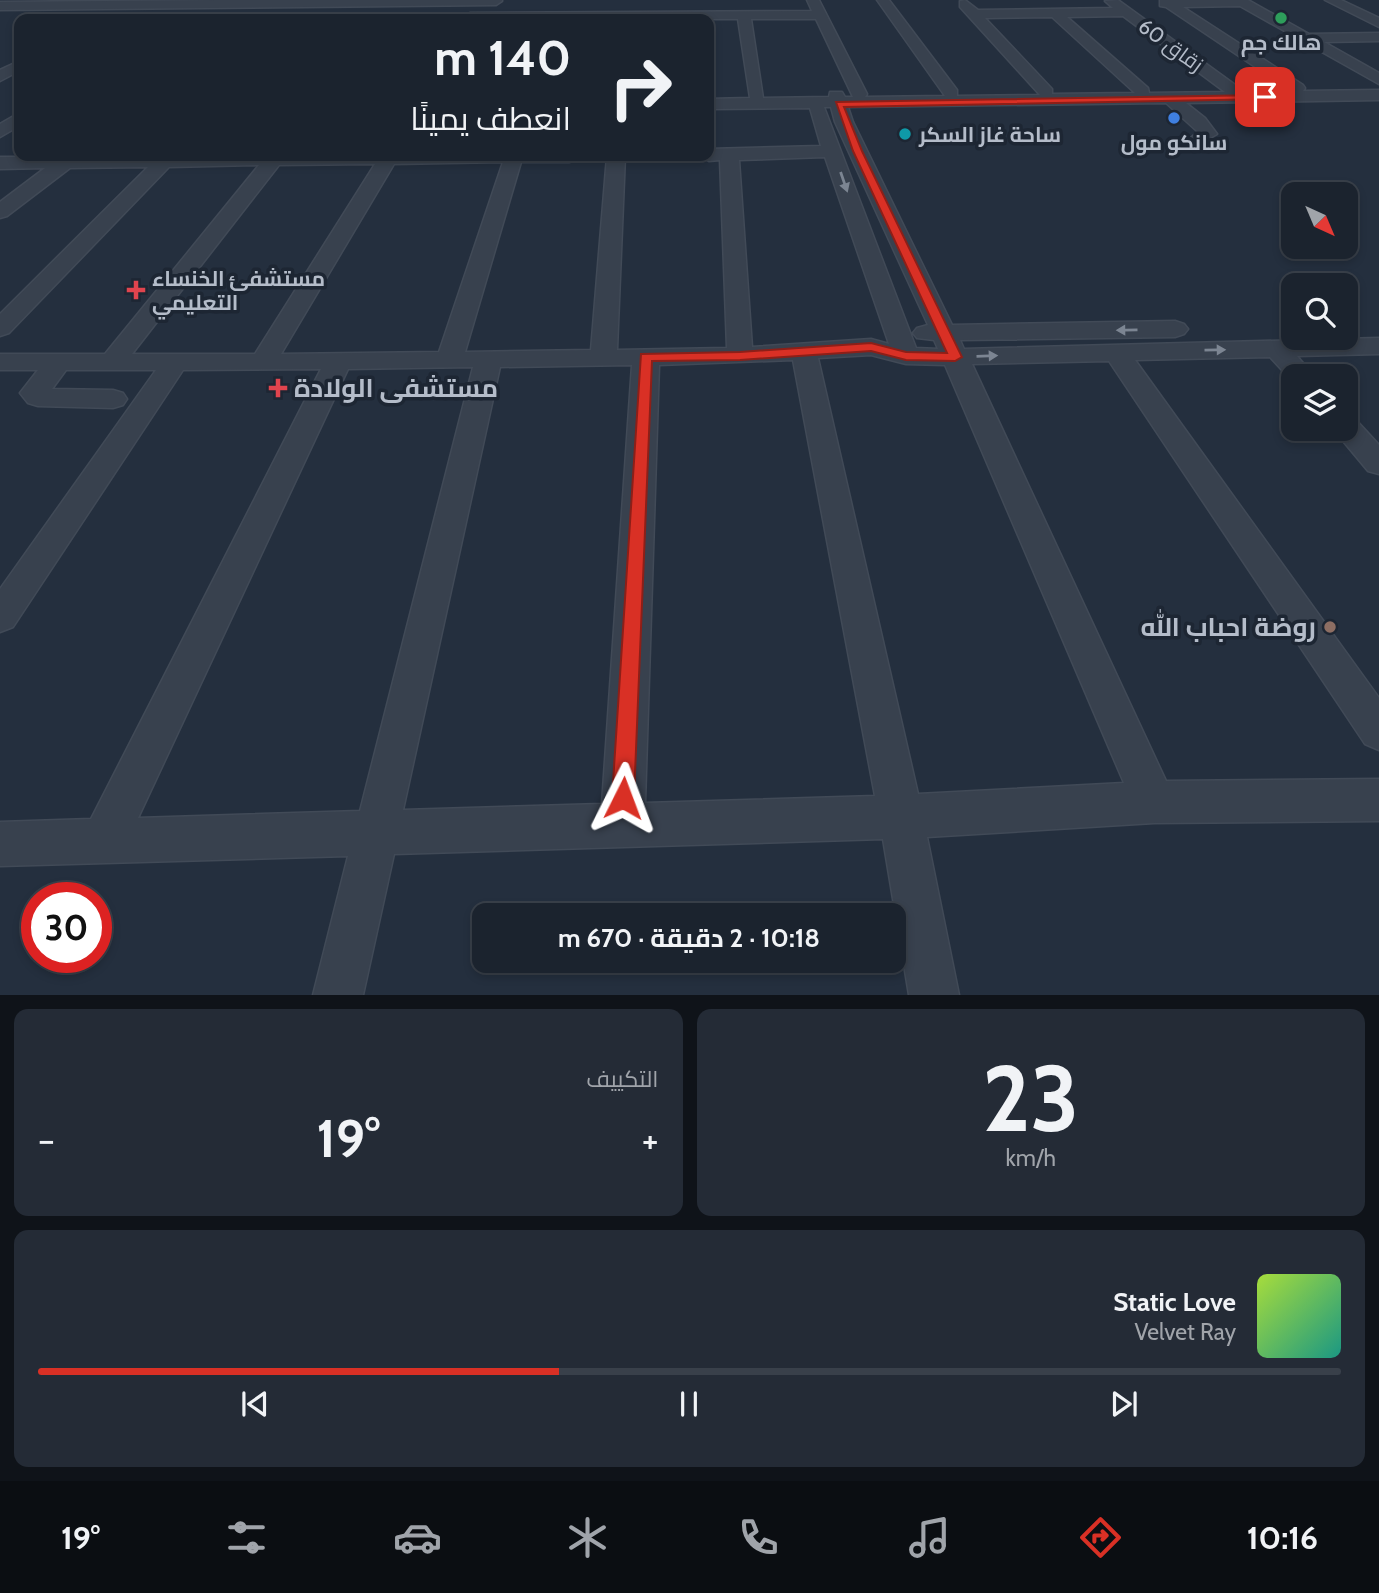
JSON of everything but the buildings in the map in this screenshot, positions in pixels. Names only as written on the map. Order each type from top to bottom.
[{"type":"street","points":[[813,0],[859,94]]},
{"type":"street","points":[[883,0],[954,97]]},
{"type":"street","points":[[961,0],[1046,92]]},
{"type":"street","points":[[1331,0],[1376,21]]},
{"type":"street","points":[[0,6],[45,3],[497,1]]},
{"type":"street","points":[[974,14],[1055,13],[1117,5],[1241,1],[1305,38],[1376,90]]},
{"type":"street","points":[[179,14],[196,2]]},
{"type":"street","points":[[257,14],[272,2]]},
{"type":"street","points":[[25,14],[45,3]]},
{"type":"street","points":[[1156,3],[1297,89]]},
{"type":"street","name":"زقاق 60","points":[[1117,5],[1232,90]]},
{"type":"street","points":[[1055,13],[1144,95],[1170,99],[1376,90]]},
{"type":"street","points":[[744,15],[756,96]]},
{"type":"street","points":[[714,16],[820,15]]},
{"type":"street","points":[[1305,38],[1379,37]]},
{"type":"street","points":[[714,104],[1046,92],[1144,95],[1232,90],[1376,90]]},
{"type":"street","points":[[837,99],[859,94],[954,97],[1006,109],[1124,108],[1144,95]]},
{"type":"street","points":[[714,96],[813,100]]},
{"type":"street","points":[[837,99],[848,131],[949,344],[1154,802]]},
{"type":"street","points":[[1170,99],[1204,127],[1208,134],[1196,141]]},
{"type":"street","points":[[813,100],[902,346]]},
{"type":"street","points":[[0,132],[13,110]]},
{"type":"street","points":[[740,356],[719,155],[833,151]]},
{"type":"street","points":[[0,163],[164,161]]},
{"type":"street","points":[[0,328],[164,161]]},
{"type":"street","points":[[113,361],[255,161]]},
{"type":"street","points":[[263,362],[386,161]]},
{"type":"street","points":[[450,358],[512,161]]},
{"type":"street","points":[[604,357],[616,161]]},
{"type":"street","points":[[0,212],[64,163]]},
{"type":"street","points":[[1358,325],[1379,324]]},
{"type":"street","points":[[4,366],[59,361],[263,362],[740,356],[871,347],[1281,328]]},
{"type":"street","points":[[949,344],[1116,352],[1379,346]]},
{"type":"street","points":[[1277,349],[1290,364]]},
{"type":"street","points":[[804,352],[901,817],[934,995]]},
{"type":"street","points":[[1116,352],[1379,731]]},
{"type":"street","points":[[622,825],[646,357]]},
{"type":"street","points":[[103,842],[339,359]]},
{"type":"street","points":[[338,995],[488,360]]},
{"type":"street","points":[[59,361],[34,393],[38,397],[113,399]]},
{"type":"street","points":[[0,617],[175,362]]},
{"type":"street","points":[[1358,440],[1379,464]]},
{"type":"street","points":[[0,844],[901,817],[1154,802],[1379,800]]},
{"type":"place","name":"هالك جم","points":[[1281,18]]},
{"type":"place","name":"سانكو مول","points":[[1174,118]]},
{"type":"place","name":"ساحة غاز السكر","points":[[905,134]]},
{"type":"place","name":"مستشفئ الخنساء التعليمي","points":[[136,290]]},
{"type":"place","name":"مستشفى الولادة","points":[[278,388]]},
{"type":"place","name":"روضة احباب الله","points":[[1330,627]]},
{"type":"route","points":[[623,798],[646,357],[740,356],[871,347],[906,356],[955,357],[857,151],[839,104],[1265,97]]}]
